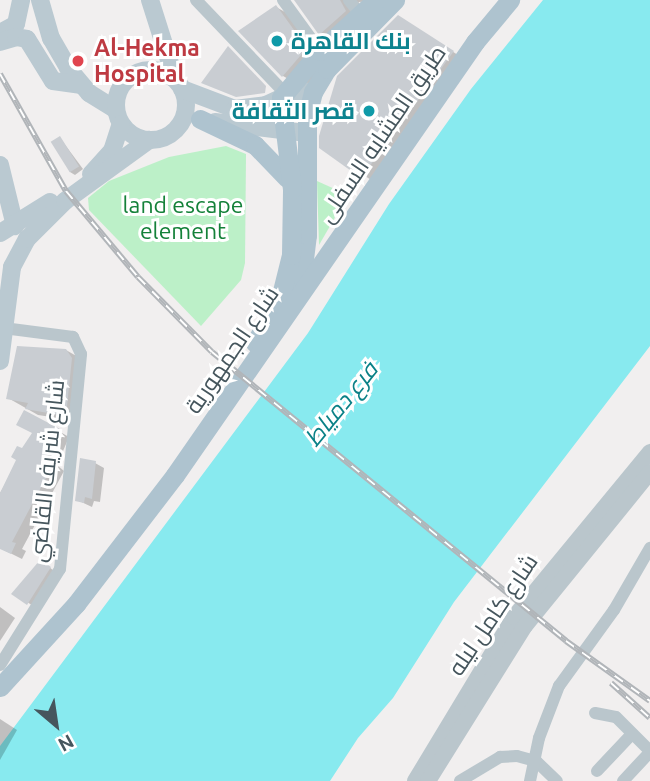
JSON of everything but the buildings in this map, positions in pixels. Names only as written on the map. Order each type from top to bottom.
[{"type":"main road","points":[[0,33],[16,24],[21,0]]},
{"type":"main road","points":[[40,0],[59,53],[82,85],[149,140]]},
{"type":"main road","points":[[150,0],[192,117],[264,151],[292,189]]},
{"type":"main road","points":[[283,96],[355,7],[376,0]]},
{"type":"main road","name":"شارع الجمهورية","points":[[0,687],[109,564],[299,299],[307,235],[307,128],[313,92],[327,69],[395,0]]},
{"type":"main road","name":"طريق المشايه السفلى","points":[[299,299],[475,42],[510,0]]},
{"type":"main road","points":[[0,42],[16,37],[27,39],[53,81],[82,85]]},
{"type":"main road","points":[[4,228],[104,162],[118,117],[119,89],[134,74],[156,70],[179,84],[235,109],[296,92],[313,92]]},
{"type":"main road","name":"شارع الجمهورية","points":[[0,670],[100,557],[260,334],[280,299],[291,255],[292,189],[282,132],[283,96]]},
{"type":"main road","points":[[12,267],[37,226],[149,140],[171,134],[192,117],[282,132],[307,128]]},
{"type":"main road","points":[[0,165],[4,228],[12,267],[0,360]]},
{"type":"street","points":[[196,0],[208,9],[283,96]]},
{"type":"street","points":[[208,9],[219,0]]},
{"type":"street","points":[[283,0],[320,51]]},
{"type":"street","name":"شارع شريف القاضي","points":[[0,664],[60,569],[81,354],[73,337],[4,328]]},
{"type":"street","name":"شارع كامل ليله","points":[[415,781],[514,617],[650,452]]},
{"type":"street","name":"شارع كامل ليله","points":[[428,781],[525,626],[650,472]]},
{"type":"street","points":[[530,781],[559,686],[614,610],[648,553]]},
{"type":"street","points":[[595,713],[616,717],[650,752],[624,781]]},
{"type":"street","points":[[597,771],[632,734]]},
{"type":"street","points":[[460,781],[500,757],[536,761],[557,781]]},
{"type":"green space","name":"land escape element","points":[[226,146],[246,154],[245,263],[241,280],[201,326],[89,210],[88,198],[109,181],[169,157]]},
{"type":"green space","points":[[317,181],[348,195],[319,245]]},
{"type":"water","name":"فرع دمياط","points":[[543,0],[650,0],[650,346],[454,602],[393,698],[358,738],[330,781],[0,781],[0,746],[308,333],[389,204],[471,89]]},
{"type":"railway","points":[[0,74],[66,191],[138,277],[212,352],[566,641],[650,701]]},
{"type":"railway","points":[[611,683],[650,718]]},
{"type":"place","name":"بنك القاهرة","points":[[277,41]]},
{"type":"place","name":"Al-Hekma Hospital","points":[[78,61]]},
{"type":"place","name":"قصر الثقافة","points":[[369,111]]}]
